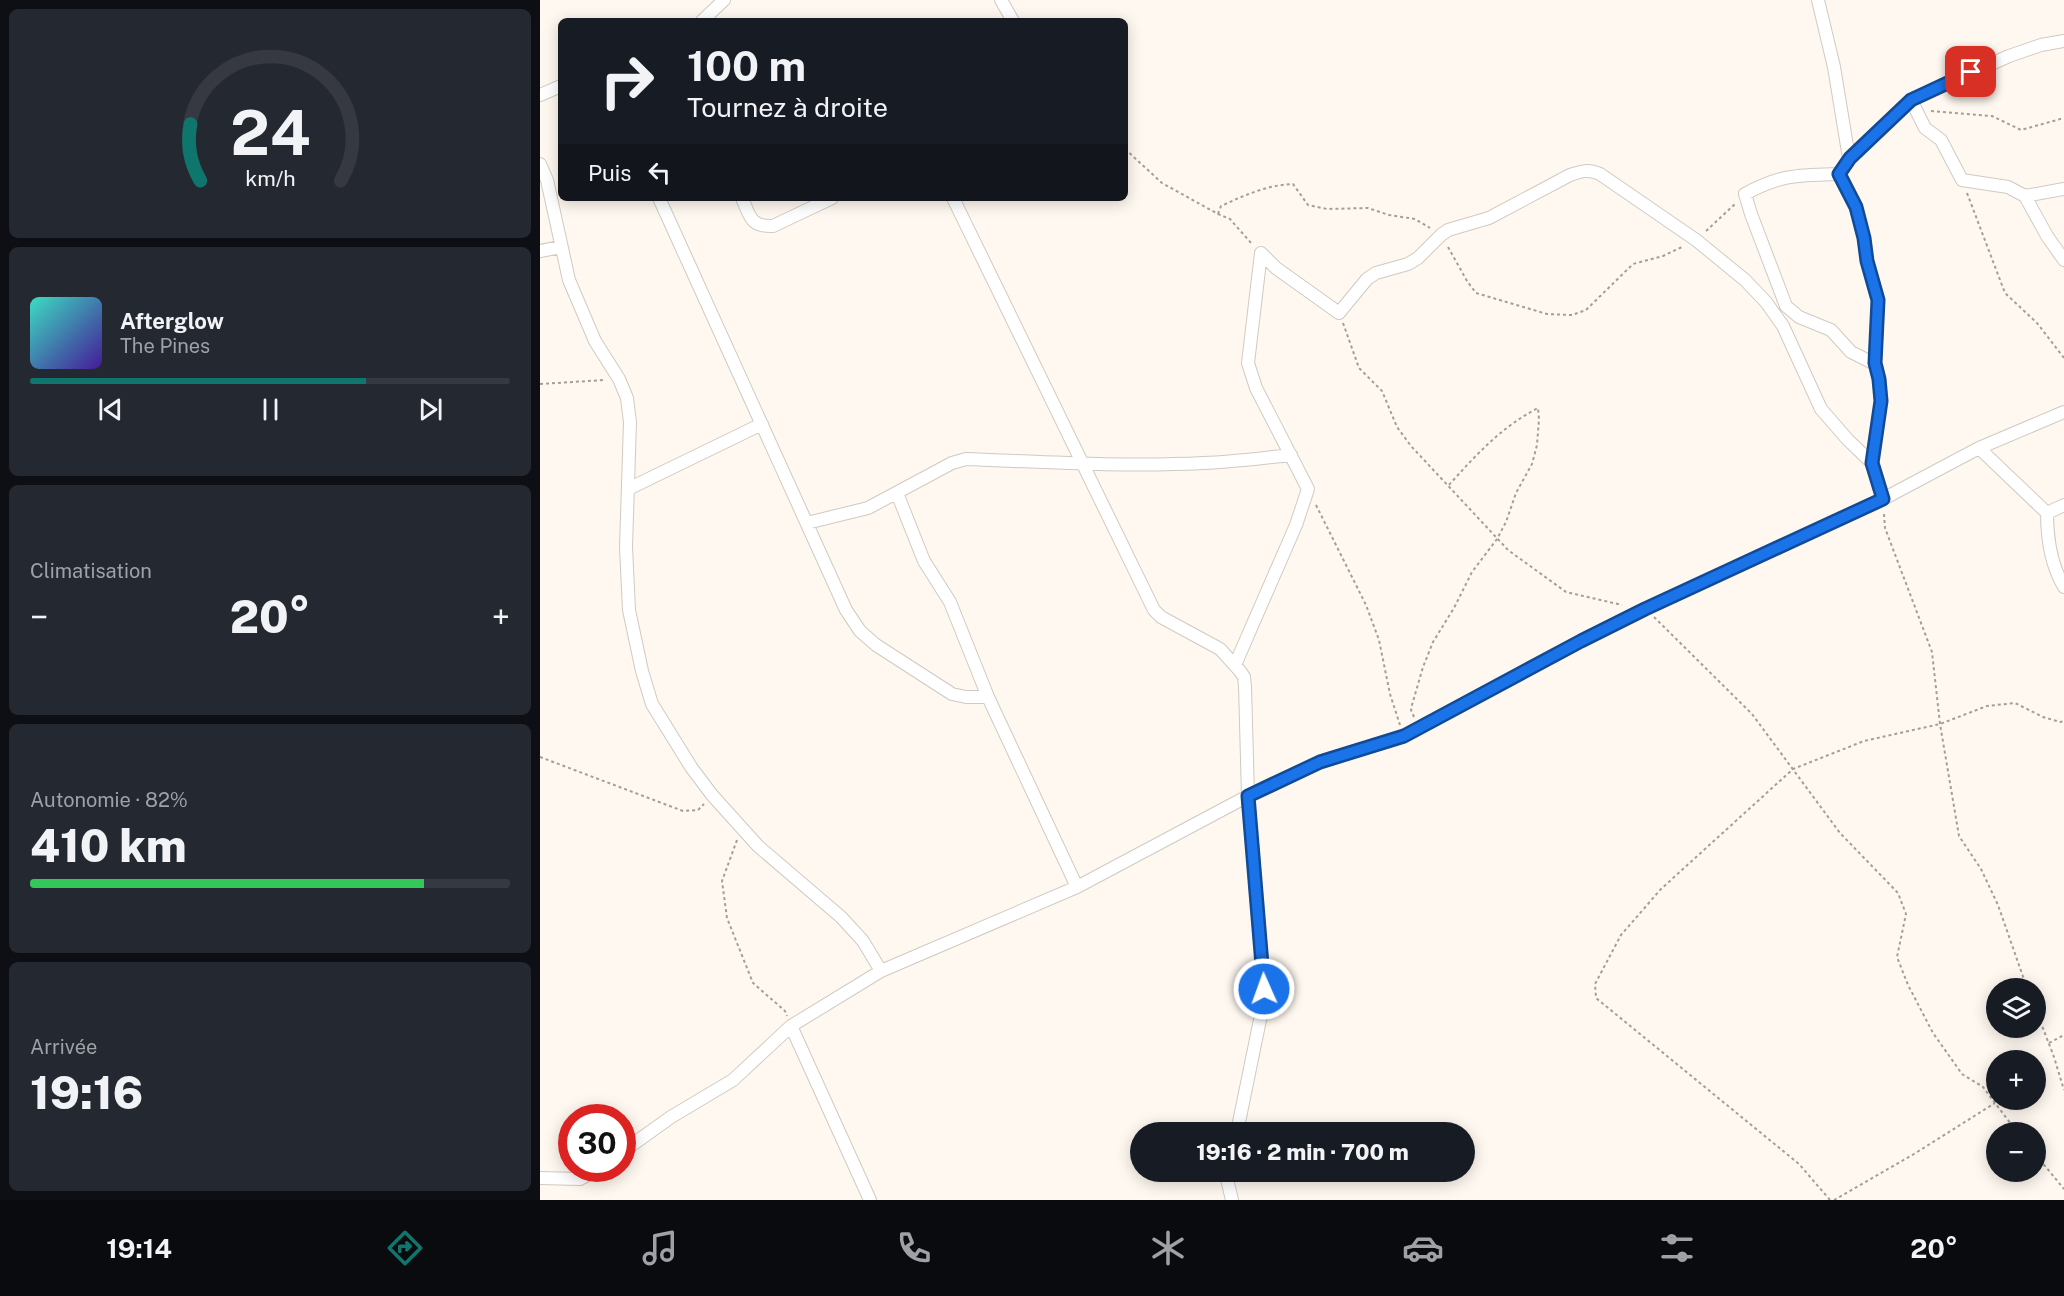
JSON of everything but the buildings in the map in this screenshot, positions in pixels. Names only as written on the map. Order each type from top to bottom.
[{"type":"street","points":[[705,18],[724,0]]},
{"type":"street","points":[[1001,0],[1011,18]]},
{"type":"street","points":[[1818,0],[1834,67],[1850,158]]},
{"type":"street","points":[[1839,174],[1850,158],[1913,104],[2009,56],[2041,45],[2064,41]]},
{"type":"street","points":[[540,95],[558,87]]},
{"type":"street","points":[[1913,104],[1925,128],[1941,140],[1962,180],[2008,187],[2025,196],[2047,236],[2064,260]]},
{"type":"street","points":[[540,164],[547,180],[569,280],[595,341],[619,379],[627,398],[630,423],[626,547],[629,610],[642,671],[652,704],[691,767],[741,829],[842,916],[863,941],[881,971]]},
{"type":"street","points":[[1260,253],[1290,279],[1339,313],[1367,279],[1376,273],[1408,264],[1418,258],[1441,235],[1459,226],[1489,218],[1570,175],[1582,171],[1600,174],[1696,240],[1745,280],[1766,302],[1783,326],[1821,409],[1872,463]]},
{"type":"street","points":[[1839,174],[1788,176],[1768,182],[1745,194],[1786,306],[1799,317],[1831,330],[1851,352],[1875,363]]},
{"type":"street","points":[[1839,174],[1856,207],[1878,300],[1875,363],[1881,401],[1872,463],[1883,499]]},
{"type":"street","points":[[2025,196],[2064,189]]},
{"type":"street","points":[[660,201],[846,610],[860,631],[876,645],[952,694],[966,697],[988,697]]},
{"type":"street","points":[[743,201],[751,218],[757,225],[763,227],[772,226],[826,201]]},
{"type":"street","points":[[954,201],[1154,610],[1161,617],[1220,650],[1235,664],[1244,678],[1248,796],[1264,989],[1262,1010],[1239,1122]]},
{"type":"street","points":[[540,251],[561,247]]},
{"type":"street","points":[[1235,664],[1296,525],[1308,489],[1256,387],[1248,363],[1260,253]]},
{"type":"street","points":[[636,1142],[671,1117],[733,1080],[790,1026],[881,971],[1077,887],[1248,796],[1320,762],[1404,736],[1645,609],[1883,499],[1980,447],[2064,412]]},
{"type":"street","points":[[628,489],[762,424]]},
{"type":"street","points":[[1980,447],[2047,513],[2047,534],[2057,576],[2064,586]]},
{"type":"street","points":[[807,523],[855,513],[952,463],[966,459],[1082,463],[1206,463],[1291,455]]},
{"type":"street","points":[[897,493],[924,561],[950,602],[988,697],[1077,887]]},
{"type":"street","points":[[2047,513],[2064,506]]},
{"type":"street","points":[[790,1026],[870,1200]]},
{"type":"street","points":[[540,1178],[558,1178]]},
{"type":"street","points":[[1228,1182],[1232,1200]]},
{"type":"path","points":[[1913,104],[1926,111],[1992,116],[2021,130],[2064,118]]},
{"type":"path","points":[[1128,152],[1162,183],[1230,219],[1260,253]]},
{"type":"path","points":[[1962,180],[2005,293],[2037,323],[2064,358]]},
{"type":"path","points":[[1218,214],[1221,206],[1241,197],[1277,185],[1293,184],[1308,205],[1327,209],[1368,208],[1389,215],[1415,219],[1441,235],[1476,293],[1547,314],[1572,315],[1586,310],[1633,264],[1664,256],[1696,240],[1745,194]]},
{"type":"path","points":[[1339,313],[1359,368],[1382,391],[1397,427],[1411,446],[1508,550],[1566,592],[1608,603],[1645,609],[1752,714],[1840,833],[1898,893],[1906,914],[1897,957],[1908,985],[1933,1033],[1962,1074],[1986,1091]]},
{"type":"path","points":[[540,384],[619,379]]},
{"type":"path","points":[[1417,729],[1411,710],[1423,667],[1433,642],[1472,572],[1497,539],[1506,522],[1516,493],[1532,464],[1537,445],[1538,408],[1518,418],[1487,443],[1448,486]]},
{"type":"path","points":[[1308,489],[1366,605],[1379,640],[1390,694],[1404,736]]},
{"type":"path","points":[[1883,499],[1885,528],[1932,652],[1940,724],[1959,836],[1981,869],[1998,905],[2024,978]]},
{"type":"path","points":[[1986,1109],[1914,1154],[1832,1200],[1799,1164],[1596,998],[1595,984],[1621,935],[1633,924],[1661,889],[1793,769],[1864,741],[1940,724],[1987,706],[2015,703],[2043,717],[2064,721]]},
{"type":"path","points":[[540,757],[682,811],[698,810],[712,795]]},
{"type":"path","points":[[741,829],[722,881],[727,918],[753,983],[785,1011],[790,1026]]},
{"type":"path","points":[[2046,1035],[2064,1090]]},
{"type":"path","points":[[2049,1042],[2064,1035]]},
{"type":"path","points":[[2000,1110],[2009,1122]]},
{"type":"path","points":[[2046,1167],[2064,1189]]},
{"type":"route","points":[[1264,989],[1248,796],[1320,762],[1404,736],[1645,609],[1883,499],[1872,463],[1881,401],[1875,363],[1878,300],[1856,207],[1839,174],[1850,158],[1911,100],[1971,72]]}]
